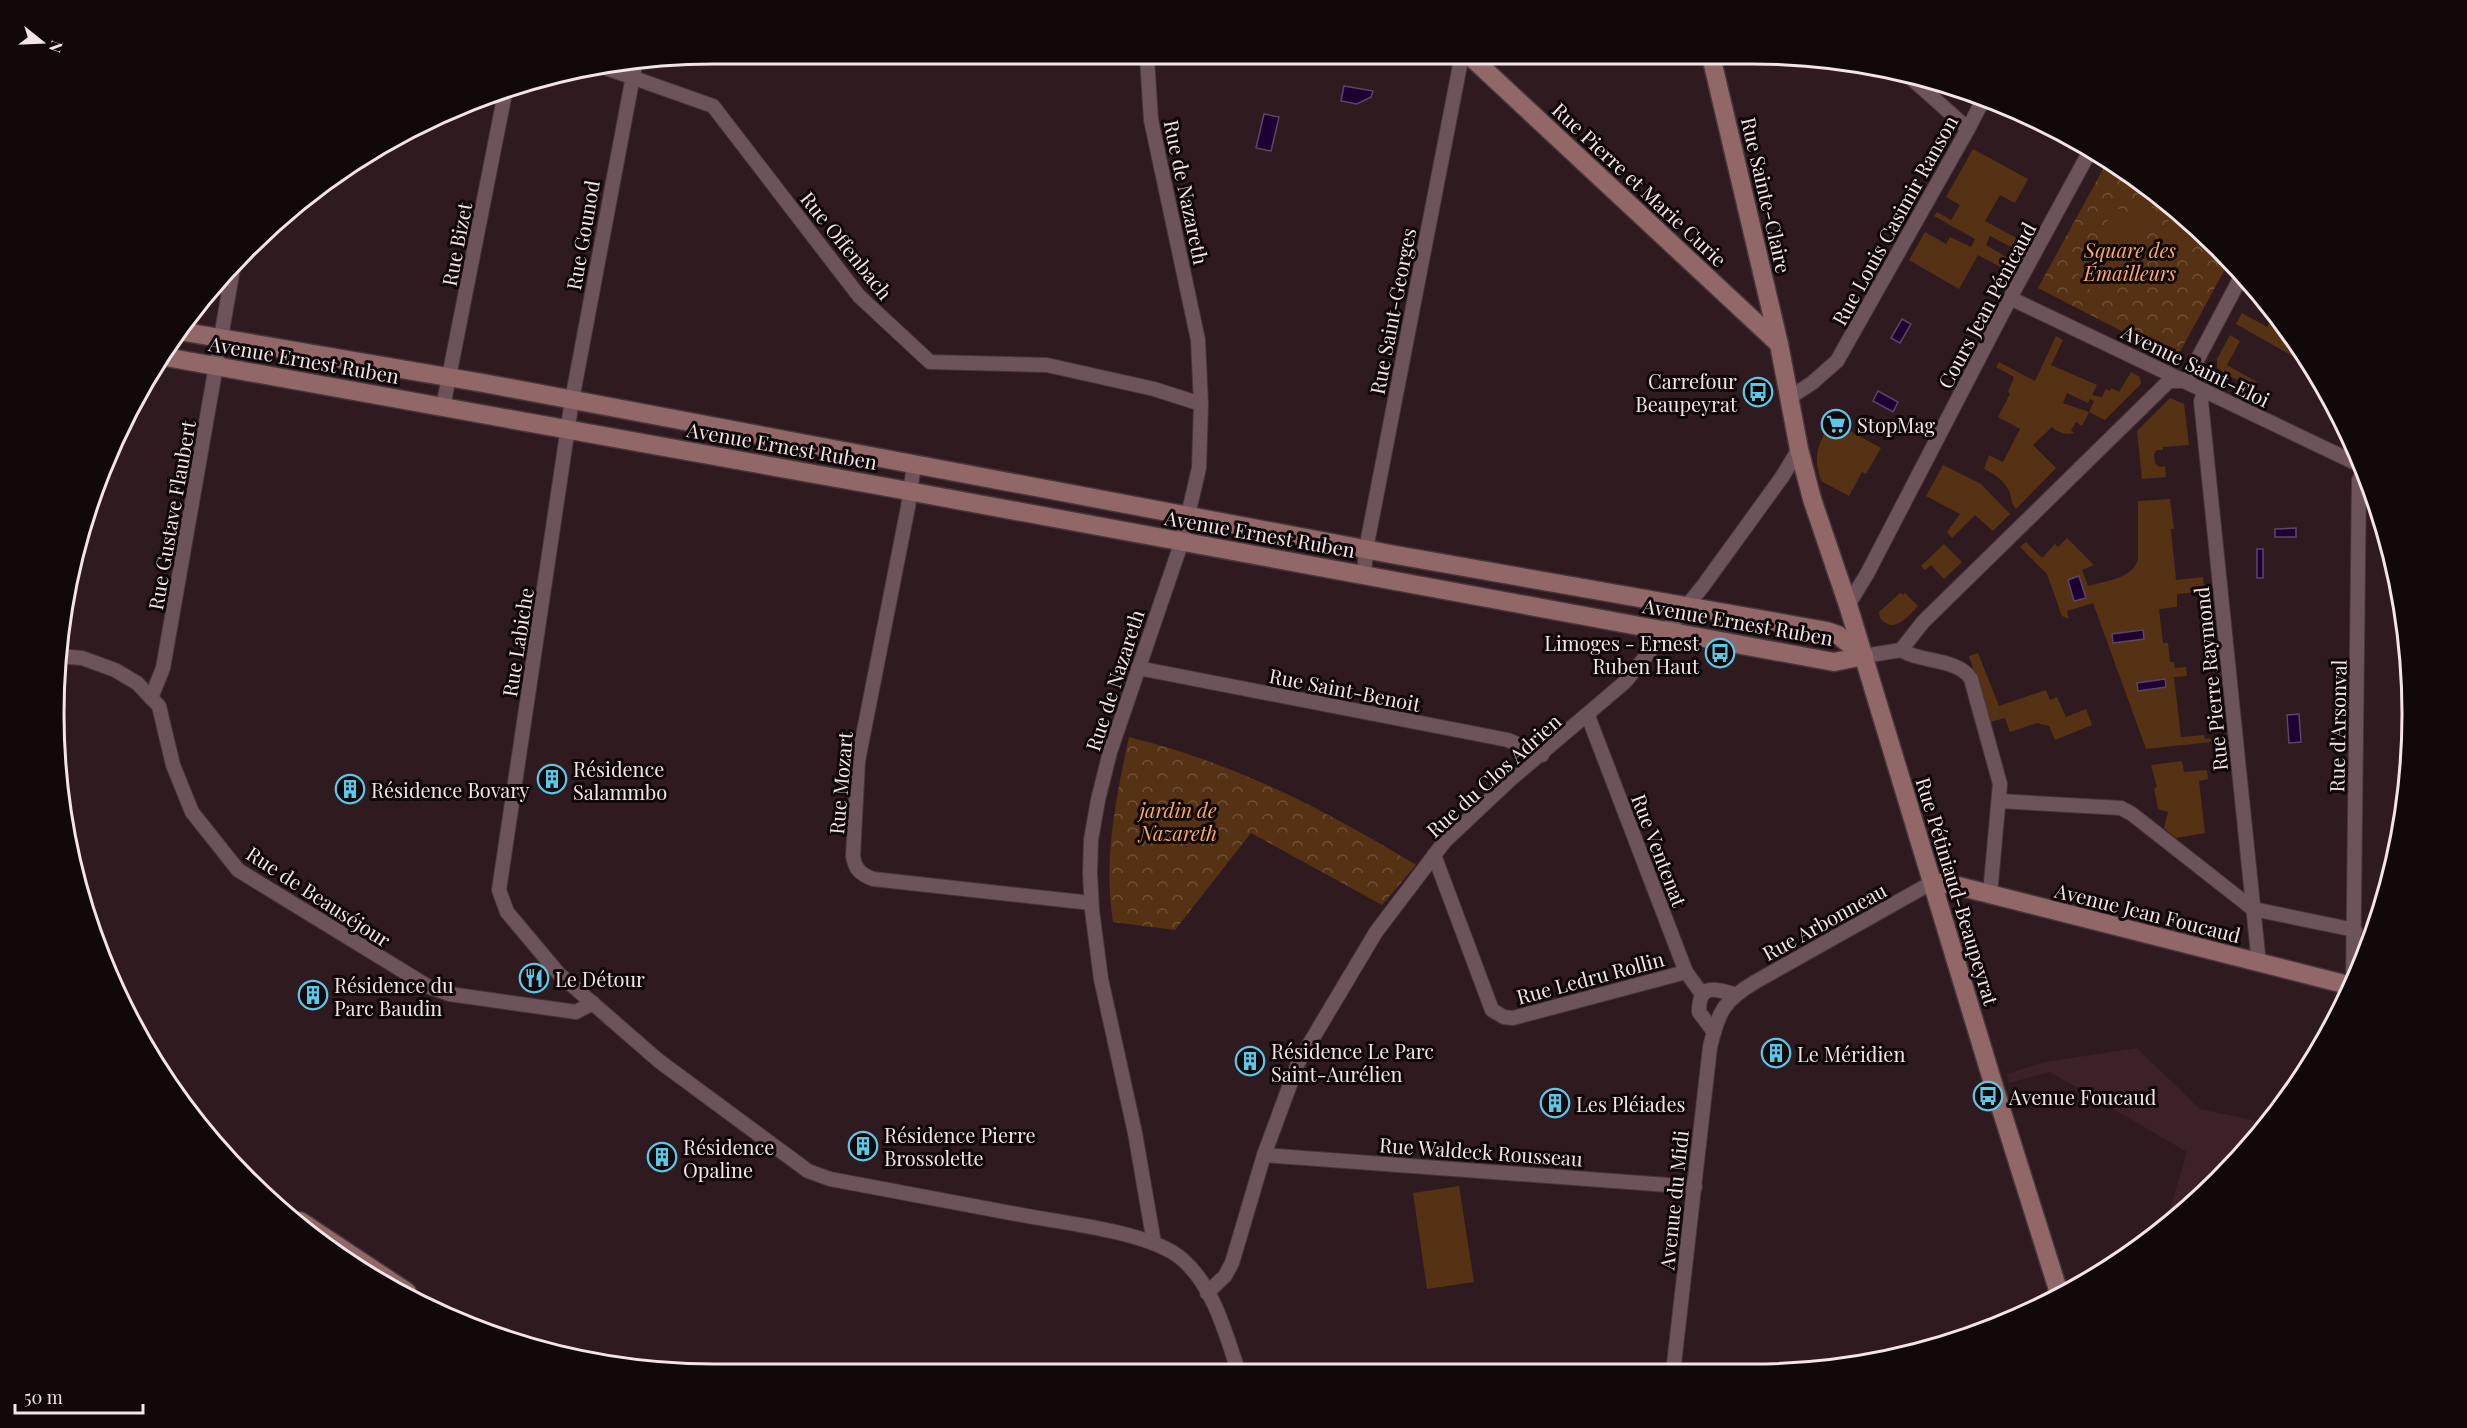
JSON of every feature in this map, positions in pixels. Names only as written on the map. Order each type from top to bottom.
[{"type":"street","name":"Rue de Nazareth","points":[[1147,64],[1151,120],[1198,340],[1201,404],[1199,468],[1182,541],[1110,752],[1098,800],[1091,840],[1091,903],[1103,989],[1135,1132],[1154,1243]]},
{"type":"street","name":"Rue Saint-Georges","points":[[1364,575],[1366,549],[1460,64]]},
{"type":"street","name":"Rue Pierre et Marie Curie","points":[[1478,64],[1779,345]]},
{"type":"street","name":"Rue Sainte-Claire","points":[[1713,64],[1779,345]]},
{"type":"street","name":"Rue Gounod","points":[[572,400],[617,152],[634,69]]},
{"type":"street","name":"Rue Offenbach","points":[[617,72],[713,106],[859,296],[930,362],[1047,365],[1154,389],[1201,404]]},
{"type":"street","points":[[1921,87],[1968,129]]},
{"type":"street","name":"Rue Bizet","points":[[443,407],[504,99]]},
{"type":"street","name":"Rue Louis Casimir Ranson","points":[[1789,398],[1812,383],[1837,361],[1980,106]]},
{"type":"street","name":"Cours Jean Pénicaud","points":[[1848,605],[1874,562],[2010,298],[2087,157]]},
{"type":"street","name":"Rue Gustave Flaubert","points":[[151,698],[163,668],[231,281]]},
{"type":"street","points":[[1864,656],[1901,650],[1923,622],[2169,381],[2186,381],[2238,283]]},
{"type":"street","name":"Avenue Saint-Eloi","points":[[2010,298],[2351,461]]},
{"type":"street","name":"Avenue Ernest Ruben","points":[[189,333],[450,377],[1187,516],[1827,631],[1838,635],[1864,656]]},
{"type":"street","points":[[1779,345],[1799,449]]},
{"type":"street","name":"Avenue Ernest Ruben","points":[[171,358],[911,491],[1834,662],[1864,656]]},
{"type":"street","name":"Rue Pierre Raymond","points":[[2205,391],[2200,401],[2259,963]]},
{"type":"street","name":"Rue Labiche","points":[[572,400],[499,890],[507,912],[559,974],[593,1003]]},
{"type":"street","name":"Rue Pétiniaud-Beaupeyrat","points":[[1799,449],[1812,499],[1864,656],[2057,1287]]},
{"type":"street","name":"Rue du Clos Adrien","points":[[1207,1293],[1225,1276],[1232,1263],[1264,1155],[1298,1063],[1376,932],[1444,842],[1511,779],[1588,716],[1625,682],[1685,607],[1694,599],[1782,477],[1799,449]]},
{"type":"street","name":"Rue Mozart","points":[[914,465],[911,491],[858,761],[853,856],[855,867],[862,875],[873,879],[1091,903]]},
{"type":"street","name":"Rue d'Arsonval","points":[[2354,961],[2359,481]]},
{"type":"street","points":[[1901,650],[1910,656],[1962,669],[1968,675],[2000,784],[1990,894]]},
{"type":"street","name":"Rue de Beauséjour","points":[[67,657],[82,658],[115,670],[137,683],[159,706],[173,765],[192,812],[238,870],[429,987],[449,994],[576,1012],[593,1003]]},
{"type":"street","name":"Rue Saint-Benoit","points":[[1138,668],[1508,740],[1542,755]]},
{"type":"street","name":"Rue Ventenat","points":[[1588,716],[1686,972],[1702,994]]},
{"type":"street","points":[[1999,801],[2121,808],[2132,814],[2253,909],[2355,930]]},
{"type":"street","name":"Rue Ledru Rollin","points":[[1434,855],[1492,1010],[1504,1017],[1513,1018],[1686,972]]},
{"type":"street","name":"Avenue Jean Foucaud","points":[[1934,882],[1990,894],[2344,984]]},
{"type":"street","name":"Rue Arbonneau","points":[[1734,994],[1934,882]]},
{"type":"street","points":[[1714,1032],[1699,1012],[1702,994],[1715,988],[1734,994]]},
{"type":"street","name":"Avenue du Midi","points":[[1674,1364],[1710,1047],[1722,1010],[1734,994]]},
{"type":"street","points":[[593,1003],[659,1061],[808,1171],[830,1179],[1093,1228],[1154,1243],[1181,1258],[1196,1272],[1221,1319],[1236,1364]]},
{"type":"street","name":"Rue Waldeck Rousseau","points":[[1264,1155],[1695,1187]]},
{"type":"shaded area","points":[[1344,86],[1373,91],[1371,97],[1357,104],[1341,101]]},
{"type":"shaded area","points":[[1264,114],[1279,117],[1271,151],[1256,148]]},
{"type":"shaded area","points":[[1902,319],[1911,324],[1900,343],[1891,338]]},
{"type":"shaded area","points":[[1878,391],[1898,402],[1893,412],[1873,401]]},
{"type":"shaded area","points":[[2296,528],[2296,537],[2275,537],[2275,529]]},
{"type":"shaded area","points":[[2257,549],[2263,549],[2263,578],[2257,578]]},
{"type":"shaded area","points":[[2079,576],[2086,598],[2074,601],[2068,580]]},
{"type":"shaded area","points":[[2143,630],[2144,639],[2113,643],[2112,634]]},
{"type":"shaded area","points":[[2165,679],[2166,687],[2138,691],[2137,683]]},
{"type":"shaded area","points":[[2299,714],[2301,742],[2289,743],[2287,715]]},
{"type":"shaded area","points":[[2137,1048],[2200,1109],[2258,1121],[2212,1173],[2169,1212],[2187,1152],[2050,1072],[2009,1083],[2006,1074],[2045,1062]]},
{"type":"green space","points":[[1973,149],[2028,179],[2015,203],[2000,195],[1985,221],[2022,241],[2017,250],[1990,236],[1986,245],[2011,260],[2006,270],[1978,255],[1959,289],[1909,260],[1925,232],[1946,244],[1950,237],[1971,247],[1975,239],[1934,216],[1937,212],[1951,220],[1960,205],[1946,197]]},
{"type":"green space","name":"Square des Émailleurs","points":[[2104,168],[2181,226],[2225,269],[2176,359],[2038,288]]},
{"type":"green space","points":[[2140,193],[2154,204],[2148,214],[2133,206]]},
{"type":"green space","points":[[2115,207],[2152,227],[2112,301],[2075,281]]},
{"type":"green space","points":[[2170,217],[2192,236],[2184,249],[2161,237]]},
{"type":"green space","points":[[2242,313],[2267,327],[2270,322],[2296,358],[2236,324]]},
{"type":"green space","points":[[2230,335],[2240,341],[2227,365],[2257,382],[2254,389],[2217,367],[2217,359]]},
{"type":"green space","points":[[2056,336],[2063,340],[2051,365],[2097,385],[2092,395],[2102,397],[2106,389],[2110,391],[2111,388],[2119,392],[2131,372],[2140,377],[2141,384],[2105,420],[2089,412],[2082,426],[2076,422],[2071,430],[2074,433],[2062,433],[2052,427],[2033,445],[2056,468],[2016,509],[2004,484],[1984,469],[1989,455],[2003,462],[2020,429],[1998,417],[2010,394],[2008,392],[2014,377],[1996,367],[1999,362],[2035,381]],"holes":[[[2067,393],[2088,403],[2090,399],[2094,401],[2089,412],[2063,403]]]},
{"type":"green space","points":[[2170,398],[2184,404],[2189,445],[2163,447],[2163,450],[2157,450],[2154,454],[2155,463],[2159,467],[2165,466],[2166,477],[2142,479],[2137,431]]},
{"type":"green space","points":[[1830,420],[1881,448],[1866,474],[1862,472],[1849,496],[1821,481],[1818,471],[1818,450]]},
{"type":"green space","points":[[1943,465],[1981,484],[2010,514],[1993,531],[1975,515],[1952,538],[1947,532],[1960,514],[1926,496]]},
{"type":"green space","points":[[2170,499],[2176,580],[2203,577],[2204,591],[2177,594],[2177,607],[2159,609],[2163,643],[2168,643],[2170,662],[2174,662],[2175,668],[2186,667],[2187,676],[2174,677],[2181,737],[2204,735],[2205,739],[2220,738],[2221,741],[2146,749],[2093,603],[2067,611],[2069,619],[2062,616],[2047,574],[2020,547],[2026,542],[2042,558],[2055,544],[2058,547],[2067,538],[2094,565],[2082,570],[2088,586],[2118,578],[2130,571],[2138,559],[2138,501]]},
{"type":"green space","points":[[1944,544],[1962,562],[1944,579],[1931,565],[1925,570],[1921,566]]},
{"type":"green space","points":[[1900,593],[1903,595],[1905,593],[1918,606],[1895,625],[1885,623],[1880,618],[1879,612]]},
{"type":"green space","points":[[1978,653],[1999,706],[2046,690],[2050,700],[2057,697],[2066,717],[2086,709],[2092,725],[2055,740],[2049,726],[2037,723],[2010,732],[2005,718],[1990,722],[1969,656]]},
{"type":"green space","name":"jardin de Nazareth","points":[[1129,737],[1242,774],[1347,825],[1416,865],[1382,905],[1251,833],[1175,930],[1113,922],[1109,875],[1110,852]]},
{"type":"green space","points":[[2182,761],[2184,772],[2207,770],[2208,779],[2199,781],[2205,833],[2176,838],[2164,828],[2168,812],[2158,809],[2154,788],[2157,787],[2151,765]]},
{"type":"green space","points":[[1459,1186],[1474,1282],[1427,1289],[1413,1193]]},
{"type":"place","name":"Carrefour Beaupeyrat","points":[[1758,392]]},
{"type":"place","name":"StopMag","points":[[1836,424]]},
{"type":"place","name":"Limoges - Ernest Ruben Haut","points":[[1720,653]]},
{"type":"place","name":"Résidence Salammbo","points":[[552,779]]},
{"type":"place","name":"Résidence Bovary","points":[[350,789]]},
{"type":"place","name":"Le Détour","points":[[534,978]]},
{"type":"place","name":"Résidence du Parc Baudin","points":[[313,995]]},
{"type":"place","name":"Le Méridien","points":[[1776,1053]]},
{"type":"place","name":"Résidence Le Parc Saint-Aurélien","points":[[1250,1061]]},
{"type":"place","name":"Avenue Foucaud","points":[[1988,1096]]},
{"type":"place","name":"Les Pléiades","points":[[1555,1103]]},
{"type":"place","name":"Résidence Pierre Brossolette","points":[[863,1146]]},
{"type":"place","name":"Résidence Opaline","points":[[662,1157]]}]
